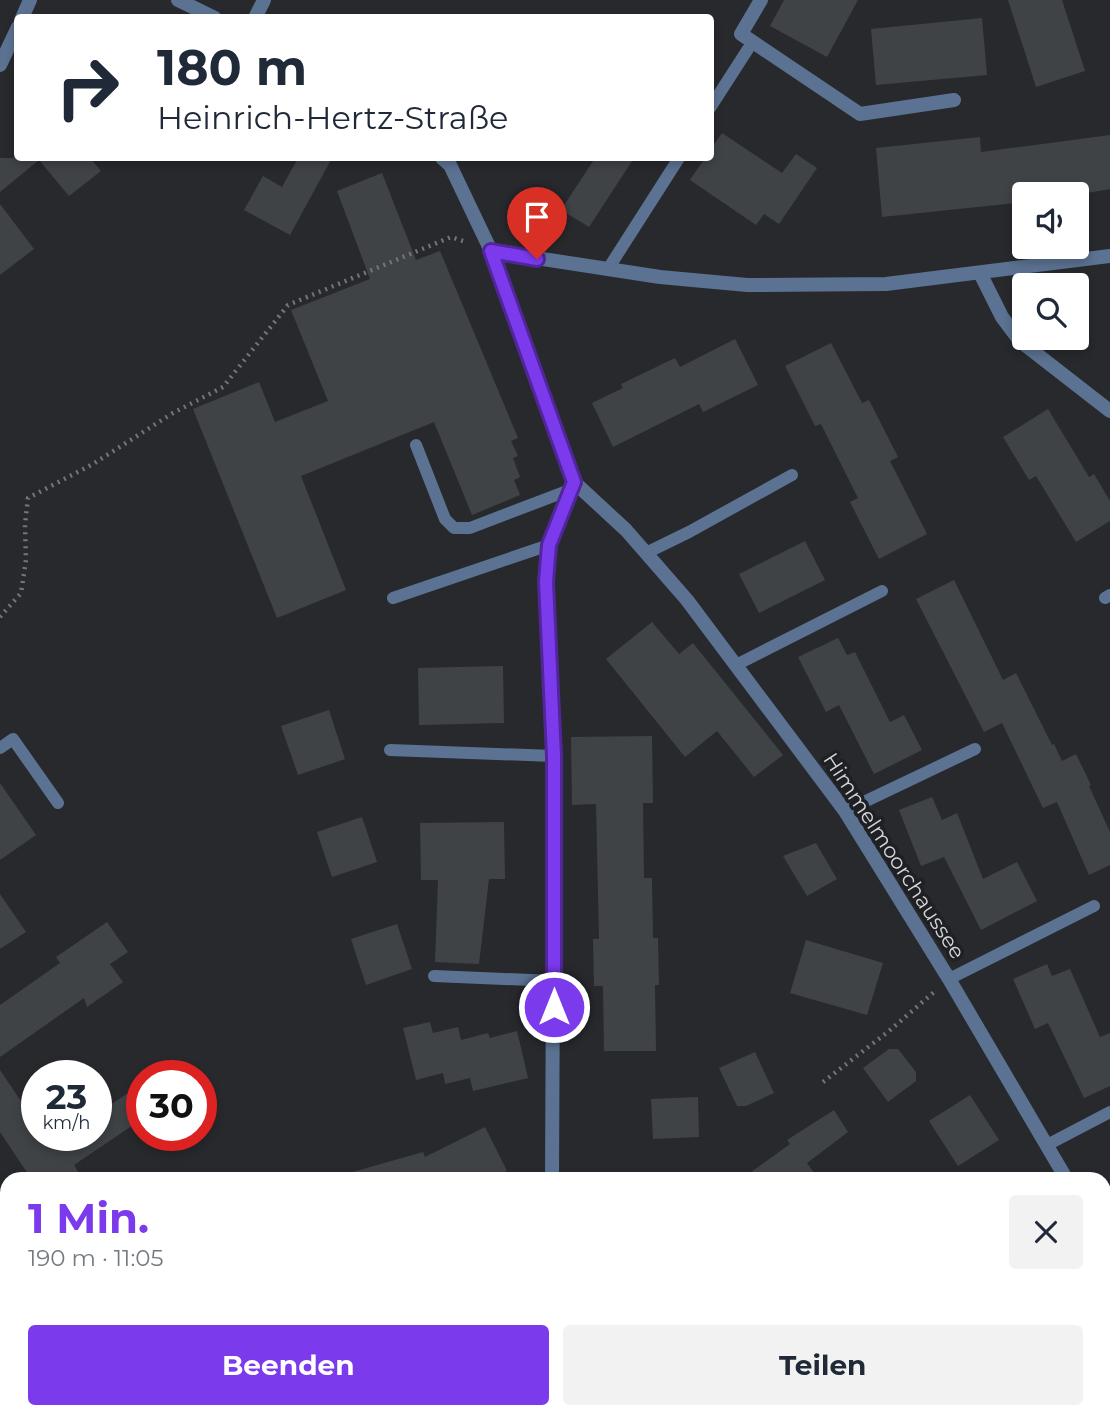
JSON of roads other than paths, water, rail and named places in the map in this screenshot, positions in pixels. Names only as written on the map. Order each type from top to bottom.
[{"type":"street","points":[[178,0],[207,14]]},
{"type":"street","points":[[761,0],[741,34],[860,114],[954,100]]},
{"type":"street","points":[[0,65],[14,35]]},
{"type":"street","points":[[445,161],[450,165],[491,251],[573,486],[549,545],[546,582],[554,756],[552,1172]]},
{"type":"street","points":[[491,251],[660,277],[747,285],[886,284],[1110,256]]},
{"type":"street","points":[[980,273],[1002,317],[1020,341],[1110,411]]},
{"type":"street","name":"Himmelmoorchaussee","points":[[573,486],[626,530],[687,600],[845,811],[949,979],[1062,1172]]},
{"type":"lane","points":[[714,102],[748,49]]},
{"type":"lane","points":[[608,269],[677,161]]},
{"type":"lane","points":[[416,445],[444,519],[454,528],[470,528],[573,486]]},
{"type":"lane","points":[[646,553],[792,475]]},
{"type":"lane","points":[[393,597],[549,545]]},
{"type":"lane","points":[[736,665],[882,591]]},
{"type":"lane","points":[[0,748],[13,739],[58,803]]},
{"type":"lane","points":[[845,811],[975,749]]},
{"type":"lane","points":[[390,750],[554,756]]},
{"type":"lane","points":[[949,979],[1094,906]]},
{"type":"lane","points":[[434,976],[554,981]]},
{"type":"lane","points":[[1047,1145],[1110,1112]]}]
